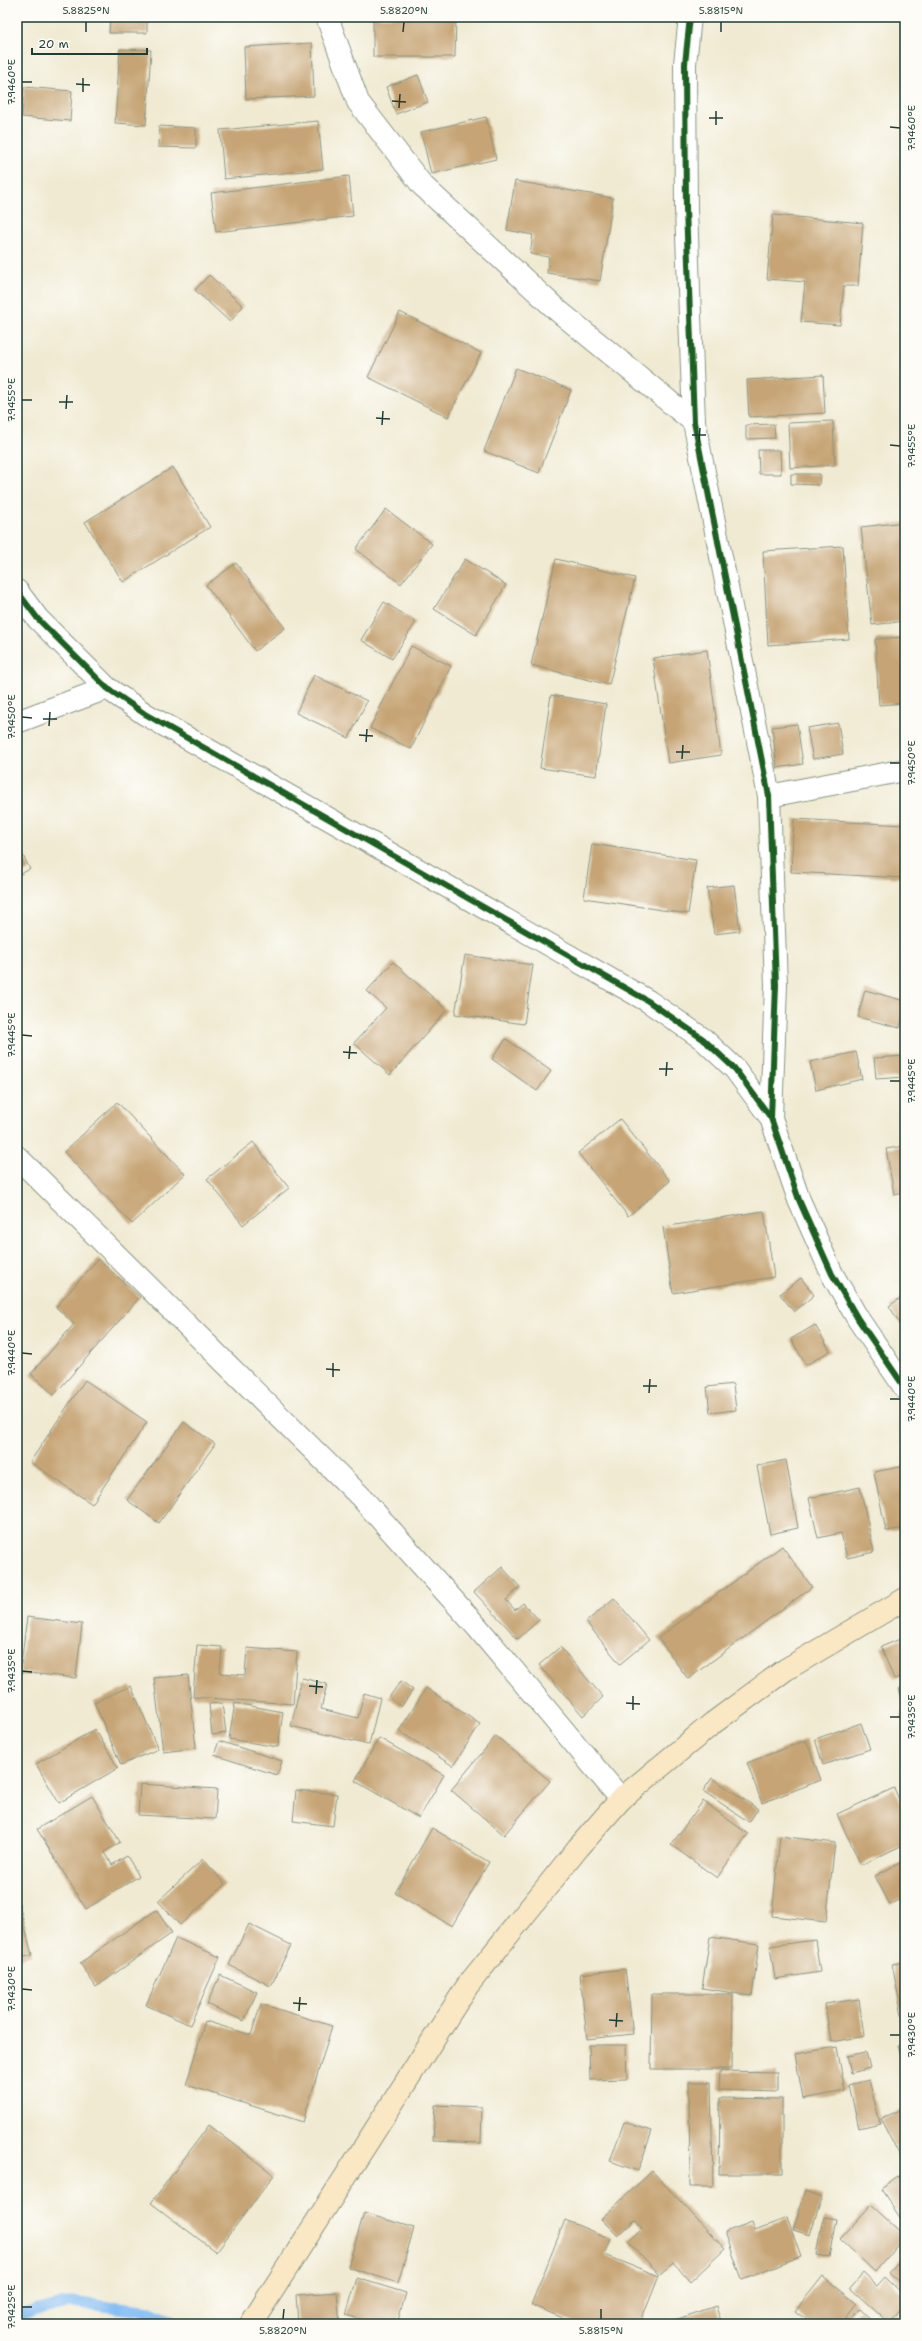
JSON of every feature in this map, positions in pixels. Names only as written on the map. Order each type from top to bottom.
[{"type":"street","points":[[327,17],[358,102],[422,185],[556,309],[694,422]]},
{"type":"street","points":[[690,17],[685,64],[686,202],[694,422],[769,796],[776,985],[771,1118]]},
{"type":"street","points":[[17,591],[38,619],[106,688],[158,721],[648,1001],[703,1039],[735,1069],[771,1118],[799,1200],[832,1274],[858,1319],[905,1388]]},
{"type":"street","points":[[17,722],[106,688]]},
{"type":"street","points":[[769,796],[905,770]]},
{"type":"street","points":[[17,1157],[360,1496],[478,1628],[621,1799]]},
{"type":"street","points":[[251,2324],[468,1985],[578,1848],[621,1799],[713,1723],[785,1670],[905,1599]]},
{"type":"building","points":[[110,17],[147,17],[147,33],[109,33]]},
{"type":"building","points":[[373,17],[456,17],[455,57],[373,57]]},
{"type":"building","points":[[312,43],[314,96],[246,99],[244,47]]},
{"type":"building","points":[[120,49],[151,50],[146,125],[115,123]]},
{"type":"building","points":[[418,75],[428,102],[396,114],[386,87]]},
{"type":"building","points":[[24,87],[72,91],[70,121],[22,117]]},
{"type":"building","points":[[486,117],[496,159],[431,174],[421,132]]},
{"type":"building","points":[[318,121],[323,169],[224,179],[220,130]]},
{"type":"building","points":[[159,126],[196,128],[196,148],[158,147]]},
{"type":"building","points":[[349,176],[353,216],[216,232],[211,193]]},
{"type":"building","points":[[515,181],[613,198],[600,281],[547,273],[549,257],[530,254],[533,235],[507,230]]},
{"type":"building","points":[[773,215],[863,223],[858,286],[844,286],[840,325],[801,322],[805,282],[767,279]]},
{"type":"building","points":[[209,275],[243,306],[230,322],[195,290]]},
{"type":"building","points":[[400,312],[481,353],[448,417],[368,377]]},
{"type":"building","points":[[516,368],[571,390],[539,473],[484,451]]},
{"type":"building","points":[[823,375],[825,413],[749,417],[747,380]]},
{"type":"building","points":[[833,421],[835,465],[790,468],[788,423]]},
{"type":"building","points":[[774,424],[775,438],[746,439],[746,425]]},
{"type":"building","points":[[758,450],[780,450],[781,474],[759,474]]},
{"type":"building","points":[[173,467],[210,527],[123,582],[85,522]]},
{"type":"building","points":[[791,474],[820,474],[819,485],[791,484]]},
{"type":"building","points":[[386,509],[432,544],[401,584],[356,549]]},
{"type":"building","points":[[905,522],[905,621],[872,625],[861,527]]},
{"type":"building","points":[[843,546],[849,639],[768,645],[763,551]]},
{"type":"building","points":[[465,559],[506,585],[476,635],[434,609]]},
{"type":"building","points":[[556,559],[635,578],[609,685],[531,665]]},
{"type":"building","points":[[236,563],[285,628],[255,651],[206,585]]},
{"type":"building","points":[[384,602],[416,622],[392,659],[361,640]]},
{"type":"building","points":[[905,637],[905,703],[879,705],[875,639]]},
{"type":"building","points":[[411,646],[451,666],[411,749],[370,728]]},
{"type":"building","points":[[707,650],[721,755],[668,763],[653,658]]},
{"type":"building","points":[[314,675],[367,701],[349,738],[296,713]]},
{"type":"building","points":[[551,695],[606,704],[596,776],[540,768]]},
{"type":"building","points":[[838,723],[843,754],[813,759],[807,728]]},
{"type":"building","points":[[797,724],[803,764],[777,768],[772,727]]},
{"type":"building","points":[[794,819],[905,825],[905,878],[791,872]]},
{"type":"building","points":[[17,844],[30,869],[17,876]]},
{"type":"building","points":[[592,844],[696,860],[688,914],[584,898]]},
{"type":"building","points":[[734,885],[740,931],[714,934],[707,888]]},
{"type":"building","points":[[465,955],[533,965],[524,1024],[455,1014]]},
{"type":"building","points":[[393,962],[447,1010],[390,1075],[354,1043],[386,1008],[367,991]]},
{"type":"building","points":[[865,990],[905,1001],[900,1028],[858,1017]]},
{"type":"building","points":[[506,1039],[551,1071],[537,1091],[492,1059]]},
{"type":"building","points":[[856,1052],[862,1079],[816,1090],[810,1062]]},
{"type":"building","points":[[905,1056],[905,1077],[876,1079],[874,1058]]},
{"type":"building","points":[[117,1102],[185,1174],[132,1224],[64,1152]]},
{"type":"building","points":[[620,1119],[670,1181],[628,1216],[578,1153]]},
{"type":"building","points":[[253,1142],[289,1188],[243,1225],[207,1179]]},
{"type":"building","points":[[905,1146],[905,1192],[894,1194],[886,1149]]},
{"type":"building","points":[[764,1211],[774,1277],[673,1293],[663,1227]]},
{"type":"building","points":[[98,1259],[140,1297],[54,1395],[31,1374],[74,1324],[56,1307]]},
{"type":"building","points":[[801,1278],[814,1295],[794,1312],[780,1294]]},
{"type":"building","points":[[905,1295],[905,1331],[889,1306]]},
{"type":"building","points":[[815,1325],[830,1351],[806,1365],[791,1339]]},
{"type":"building","points":[[85,1380],[147,1422],[92,1504],[30,1462]]},
{"type":"building","points":[[733,1384],[736,1410],[710,1413],[707,1387]]},
{"type":"building","points":[[184,1422],[215,1444],[159,1523],[127,1500]]},
{"type":"building","points":[[786,1460],[798,1528],[770,1534],[757,1466]]},
{"type":"building","points":[[905,1466],[905,1528],[886,1531],[874,1472]]},
{"type":"building","points":[[860,1487],[874,1552],[847,1558],[841,1533],[818,1538],[809,1498]]},
{"type":"building","points":[[782,1546],[812,1587],[688,1679],[658,1638]]},
{"type":"building","points":[[502,1567],[520,1587],[506,1600],[515,1610],[523,1603],[539,1620],[518,1639],[474,1592]]},
{"type":"building","points":[[614,1598],[649,1640],[620,1664],[586,1622]]},
{"type":"building","points":[[27,1617],[82,1624],[76,1678],[20,1672]]},
{"type":"building","points":[[905,1637],[905,1675],[894,1679],[881,1647]]},
{"type":"building","points":[[197,1645],[222,1647],[220,1673],[245,1675],[247,1648],[297,1652],[293,1704],[193,1697]]},
{"type":"building","points":[[560,1647],[603,1697],[583,1716],[539,1665]]},
{"type":"building","points":[[188,1675],[196,1748],[163,1752],[154,1678]]},
{"type":"building","points":[[302,1678],[327,1684],[321,1709],[358,1718],[364,1693],[380,1698],[369,1745],[291,1726]]},
{"type":"building","points":[[401,1681],[413,1690],[401,1707],[389,1697]]},
{"type":"building","points":[[131,1686],[158,1749],[121,1765],[94,1702]]},
{"type":"building","points":[[905,1687],[905,1702],[903,1703],[899,1688]]},
{"type":"building","points":[[426,1688],[480,1724],[453,1766],[399,1731]]},
{"type":"building","points":[[222,1703],[226,1733],[212,1735],[209,1704]]},
{"type":"building","points":[[235,1703],[283,1712],[278,1747],[229,1739]]},
{"type":"building","points":[[905,1712],[905,1733],[904,1733],[900,1713]]},
{"type":"building","points":[[861,1723],[870,1749],[823,1765],[815,1739]]},
{"type":"building","points":[[95,1729],[118,1768],[59,1803],[36,1764]]},
{"type":"building","points":[[496,1736],[550,1781],[504,1835],[451,1790]]},
{"type":"building","points":[[379,1738],[444,1775],[419,1818],[355,1781]]},
{"type":"building","points":[[806,1740],[821,1780],[762,1803],[747,1763]]},
{"type":"building","points":[[219,1741],[282,1761],[277,1775],[214,1755]]},
{"type":"building","points":[[712,1778],[758,1809],[749,1822],[703,1791]]},
{"type":"building","points":[[140,1784],[217,1789],[215,1819],[138,1815]]},
{"type":"building","points":[[894,1788],[905,1813],[905,1844],[861,1865],[837,1814]]},
{"type":"building","points":[[296,1790],[337,1794],[333,1826],[293,1821]]},
{"type":"building","points":[[92,1796],[120,1842],[105,1852],[112,1865],[127,1856],[139,1876],[86,1909],[37,1829]]},
{"type":"building","points":[[703,1801],[748,1834],[717,1878],[671,1845]]},
{"type":"building","points":[[432,1828],[489,1862],[452,1926],[395,1893]]},
{"type":"building","points":[[780,1836],[835,1843],[826,1922],[772,1916]]},
{"type":"building","points":[[203,1859],[225,1884],[180,1925],[158,1901]]},
{"type":"building","points":[[905,1860],[905,1897],[890,1905],[875,1876]]},
{"type":"building","points":[[17,1896],[32,1955],[17,1959]]},
{"type":"building","points":[[156,1910],[172,1933],[96,1987],[80,1963]]},
{"type":"building","points":[[249,1924],[291,1945],[271,1986],[229,1965]]},
{"type":"building","points":[[710,1937],[759,1944],[752,1996],[702,1988]]},
{"type":"building","points":[[176,1938],[220,1957],[190,2025],[146,2005]]},
{"type":"building","points":[[815,1940],[820,1972],[775,1979],[770,1946]]},
{"type":"building","points":[[905,1962],[905,2025],[904,2025],[892,1964]]},
{"type":"building","points":[[625,1969],[633,2034],[587,2039],[580,1974]]},
{"type":"building","points":[[220,1975],[257,1992],[244,2021],[207,2004]]},
{"type":"building","points":[[652,1994],[733,1994],[732,2069],[651,2069]]},
{"type":"building","points":[[859,1999],[864,2036],[831,2042],[825,2004]]},
{"type":"building","points":[[261,2004],[332,2026],[303,2122],[186,2085],[205,2021],[251,2035]]},
{"type":"building","points":[[905,2043],[905,2070],[904,2070],[898,2045]]},
{"type":"building","points":[[589,2045],[626,2045],[627,2079],[590,2080]]},
{"type":"building","points":[[837,2047],[845,2091],[803,2099],[795,2054]]},
{"type":"building","points":[[866,2052],[870,2068],[851,2073],[847,2056]]},
{"type":"building","points":[[720,2071],[777,2072],[777,2092],[719,2090]]},
{"type":"building","points":[[869,2080],[880,2123],[859,2128],[849,2085]]},
{"type":"building","points":[[689,2082],[711,2082],[713,2187],[690,2187]]},
{"type":"building","points":[[720,2098],[782,2099],[782,2174],[719,2174]]},
{"type":"building","points":[[435,2105],[482,2107],[481,2143],[433,2141]]},
{"type":"building","points":[[905,2107],[905,2156],[901,2158],[881,2119]]},
{"type":"building","points":[[624,2122],[652,2131],[638,2171],[610,2161]]},
{"type":"building","points":[[209,2125],[274,2175],[216,2252],[151,2203]]},
{"type":"building","points":[[652,2171],[725,2249],[690,2282],[674,2263],[660,2275],[628,2241],[642,2228],[635,2220],[618,2236],[601,2219]]},
{"type":"building","points":[[905,2172],[905,2225],[881,2189]]},
{"type":"building","points":[[806,2190],[822,2196],[810,2235],[793,2230]]},
{"type":"building","points":[[871,2205],[905,2236],[875,2272],[840,2239]]},
{"type":"building","points":[[364,2213],[414,2228],[398,2283],[348,2267]]},
{"type":"building","points":[[824,2217],[836,2219],[829,2257],[817,2255]]},
{"type":"building","points":[[787,2218],[801,2257],[742,2280],[725,2232],[752,2222],[755,2230]]},
{"type":"building","points":[[565,2220],[611,2239],[605,2255],[659,2276],[640,2324],[578,2324],[531,2305]]},
{"type":"building","points":[[905,2255],[905,2288],[889,2273]]},
{"type":"building","points":[[863,2273],[877,2286],[885,2277],[905,2296],[905,2305],[889,2323],[850,2288]]},
{"type":"building","points":[[823,2276],[857,2304],[841,2324],[812,2324],[795,2311]]},
{"type":"building","points":[[357,2278],[406,2293],[397,2324],[375,2324],[346,2315]]},
{"type":"building","points":[[337,2292],[340,2324],[298,2324],[296,2295]]},
{"type":"building","points":[[716,2306],[722,2324],[670,2324],[669,2322]]},
{"type":"building","points":[[860,2310],[875,2324],[847,2324]]},
{"type":"waterway","points":[[17,2315],[71,2302],[151,2312],[178,2324]]},
{"type":"cycle path","points":[[690,17],[685,64],[686,209],[694,422],[769,796],[776,985],[771,1118]]},
{"type":"cycle path","points":[[17,591],[38,619],[107,688],[145,714],[648,1001],[703,1039],[735,1069],[771,1118],[799,1200],[832,1274],[858,1319],[905,1388]]}]
